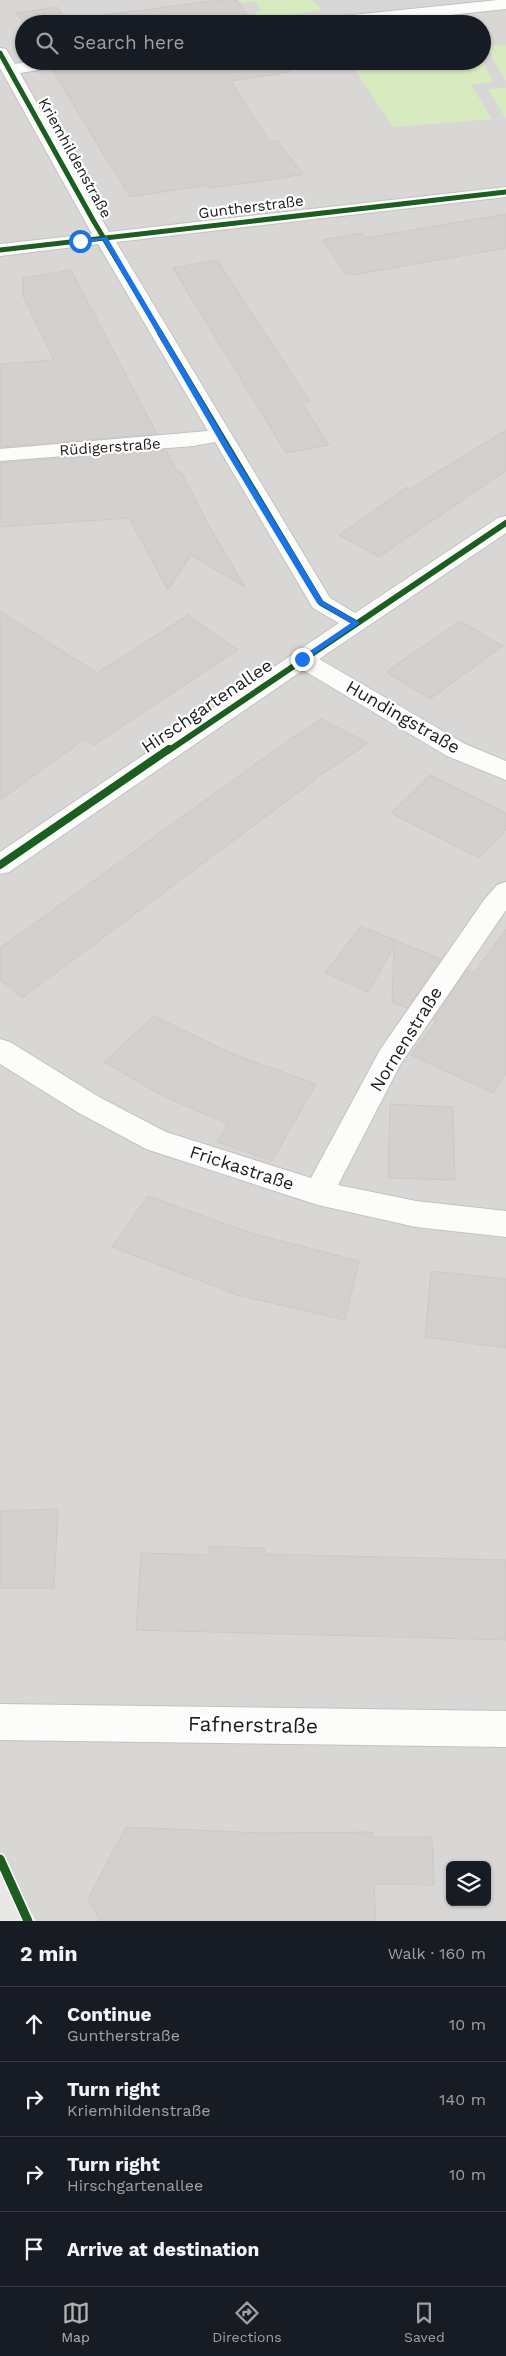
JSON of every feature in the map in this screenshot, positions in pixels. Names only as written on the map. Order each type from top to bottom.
[{"type":"street","points":[[400,15],[506,4]]},
{"type":"street","name":"Kriemhildenstraße","points":[[0,53],[105,238],[321,603],[356,623]]},
{"type":"street","points":[[10,70],[15,69]]},
{"type":"street","name":"Guntherstraße","points":[[0,250],[506,192]]},
{"type":"street","name":"Rüdigerstraße","points":[[0,455],[193,440],[220,435]]},
{"type":"street","name":"Hirschgartenallee","points":[[0,865],[356,623],[496,539],[506,524]]},
{"type":"street","name":"Hundingstraße","points":[[302,659],[456,750],[506,771]]},
{"type":"street","name":"Nornenstraße","points":[[318,1193],[390,1058],[493,907],[506,892]]},
{"type":"street","name":"Frickastraße","points":[[0,1050],[89,1105],[156,1141],[318,1193],[416,1214],[506,1224]]},
{"type":"street","name":"Fafnerstraße","points":[[0,1722],[506,1728]]},
{"type":"shaded area","points":[[0,0],[506,0],[506,1921],[36,1921],[0,1857]]},
{"type":"green space","points":[[238,0],[313,0],[322,10],[292,15],[257,15],[254,12],[262,10],[254,1],[240,3]]},
{"type":"green space","points":[[506,45],[506,81],[491,55],[491,46]]},
{"type":"green space","points":[[355,70],[487,70],[494,82],[471,85],[492,119],[393,127]]},
{"type":"green space","points":[[506,88],[506,119],[488,89]]},
{"type":"building","points":[[220,0],[237,0],[248,15],[104,15]]},
{"type":"building","points":[[57,7],[62,15],[18,15],[17,13]]},
{"type":"building","points":[[52,70],[289,70],[290,72],[231,81],[270,142],[277,141],[303,174],[263,181],[209,188],[208,185],[130,197]]},
{"type":"building","points":[[506,214],[506,248],[353,275],[351,273],[346,274],[322,240],[361,233],[365,238]]},
{"type":"building","points":[[217,260],[310,401],[302,403],[329,445],[286,453],[173,268]]},
{"type":"building","points":[[71,270],[157,434],[0,447],[0,364],[54,360],[23,296],[23,278]]},
{"type":"building","points":[[506,430],[506,471],[379,557],[339,535],[407,487],[410,489]]},
{"type":"building","points":[[166,450],[177,472],[181,472],[210,528],[245,587],[191,555],[168,590],[129,518],[0,527],[0,463]]},
{"type":"building","points":[[0,611],[97,673],[188,615],[238,650],[94,745],[85,739],[0,800]]},
{"type":"building","points":[[460,621],[503,646],[430,699],[386,672]]},
{"type":"building","points":[[321,719],[368,743],[313,780],[315,780],[22,998],[0,980],[0,948],[286,742]]},
{"type":"building","points":[[430,775],[506,813],[506,830],[479,858],[391,813]]},
{"type":"building","points":[[361,926],[441,959],[407,1008],[392,1002],[394,947],[368,992],[325,973]]},
{"type":"building","points":[[506,929],[506,1074],[493,1093],[411,1055],[436,1021],[433,1020],[467,970],[474,973]]},
{"type":"building","points":[[154,1016],[233,1054],[316,1084],[272,1161],[217,1142],[228,1124],[163,1096],[104,1062]]},
{"type":"building","points":[[390,1104],[453,1107],[455,1180],[388,1178]]},
{"type":"building","points":[[148,1196],[251,1233],[359,1261],[345,1320],[237,1295],[112,1247]]},
{"type":"building","points":[[431,1271],[506,1279],[506,1348],[425,1337]]},
{"type":"building","points":[[58,1509],[54,1588],[0,1588],[0,1511]]},
{"type":"building","points":[[209,1546],[264,1548],[265,1554],[506,1560],[506,1640],[136,1630],[141,1553],[209,1555]]},
{"type":"building","points":[[126,1827],[263,1833],[372,1832],[373,1837],[432,1837],[434,1885],[374,1884],[376,1921],[100,1921],[88,1899]]},
{"type":"cycle path","points":[[0,53],[93,220],[321,603],[356,623]]},
{"type":"cycle path","points":[[0,250],[506,192]]},
{"type":"cycle path","points":[[0,865],[302,659],[506,523]]},
{"type":"cycle path","points":[[0,1859],[28,1921]]},
{"type":"route","points":[[80,241],[105,238],[228,449],[321,603],[356,623],[302,659]]}]
